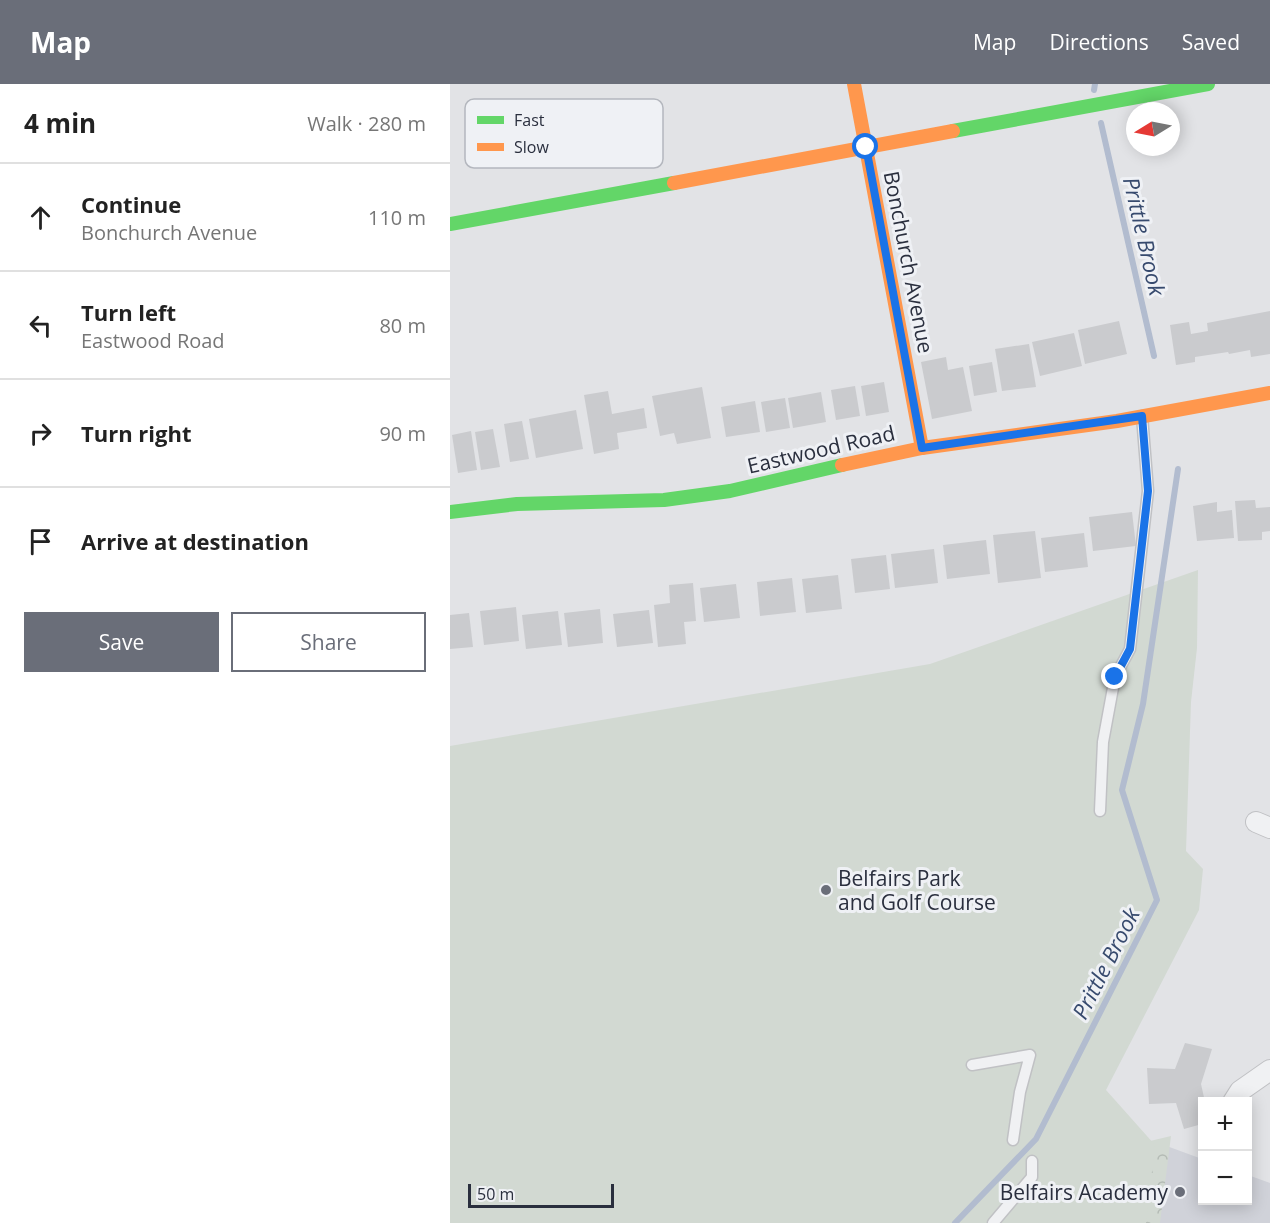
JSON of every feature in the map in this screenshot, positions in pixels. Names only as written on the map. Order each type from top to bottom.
[{"type":"street","name":"Bonchurch Avenue","points":[[854,84],[922,448]]},
{"type":"street","points":[[450,224],[1208,84]]},
{"type":"street","name":"Eastwood Road","points":[[450,512],[517,504],[664,500],[730,491],[858,460],[922,448],[1142,416],[1270,393]]},
{"type":"street","points":[[1236,1097],[1240,1091],[1270,1070]]},
{"type":"lane","points":[[1100,811],[1103,742],[1115,677],[1130,649],[1148,491],[1142,416]]},
{"type":"lane","points":[[972,1065],[1030,1055],[1020,1092],[1013,1140]]},
{"type":"lane","points":[[993,1223],[1032,1177],[1032,1161]]},
{"type":"shaded area","name":"Belfairs Academy","points":[[1164,1145],[1198,1158],[1198,1205],[1252,1205],[1252,1176],[1270,1183],[1270,1223],[1154,1223]]},
{"type":"green space","name":"Belfairs Park and Golf Course","points":[[1198,570],[1197,648],[1191,702],[1186,851],[1203,869],[1199,910],[1106,1090],[1155,1145],[1146,1223],[450,1223],[450,746],[930,664]]},
{"type":"green space","points":[[1171,1136],[1160,1223],[1119,1223],[1129,1146]]},
{"type":"building","points":[[1270,311],[1270,354],[1251,357],[1250,350],[1229,354],[1228,352],[1195,357],[1195,362],[1176,365],[1170,325],[1189,322],[1191,334],[1208,331],[1207,323]]},
{"type":"building","points":[[1119,321],[1127,354],[1085,364],[1078,330]]},
{"type":"building","points":[[1074,333],[1082,366],[1040,376],[1032,342]]},
{"type":"building","points":[[1029,344],[1036,387],[1002,391],[995,349]]},
{"type":"building","points":[[946,357],[948,370],[963,367],[972,411],[932,419],[921,362]]},
{"type":"building","points":[[992,362],[997,392],[974,396],[969,366]]},
{"type":"building","points":[[884,382],[889,412],[866,416],[861,386]]},
{"type":"building","points":[[855,386],[860,416],[836,420],[831,390]]},
{"type":"building","points":[[702,387],[711,438],[677,444],[674,433],[660,436],[652,396]]},
{"type":"building","points":[[608,391],[612,414],[644,408],[647,428],[617,433],[619,449],[594,454],[584,395]]},
{"type":"building","points":[[821,392],[826,422],[793,428],[788,398]]},
{"type":"building","points":[[785,398],[790,428],[766,432],[761,402]]},
{"type":"building","points":[[755,401],[760,432],[726,437],[721,407]]},
{"type":"building","points":[[576,410],[583,449],[536,458],[529,419]]},
{"type":"building","points":[[522,421],[529,459],[510,462],[504,424]]},
{"type":"building","points":[[493,429],[500,467],[481,470],[475,432]]},
{"type":"building","points":[[471,431],[477,470],[458,473],[452,435]]},
{"type":"building","points":[[1255,500],[1256,508],[1270,507],[1270,531],[1262,532],[1262,540],[1238,541],[1235,501]]},
{"type":"building","points":[[1217,502],[1217,512],[1232,510],[1234,538],[1197,541],[1193,506]]},
{"type":"building","points":[[1132,512],[1136,546],[1093,551],[1089,517]]},
{"type":"building","points":[[1035,531],[1041,578],[998,583],[993,535]]},
{"type":"building","points":[[1084,533],[1088,567],[1045,572],[1041,538]]},
{"type":"building","points":[[986,540],[990,574],[947,579],[943,545]]},
{"type":"building","points":[[934,549],[938,583],[895,588],[891,554]]},
{"type":"building","points":[[886,555],[890,589],[855,593],[851,559]]},
{"type":"building","points":[[838,575],[842,609],[806,613],[802,579]]},
{"type":"building","points":[[792,578],[796,612],[760,616],[757,582]]},
{"type":"building","points":[[693,583],[696,621],[684,622],[686,644],[658,647],[654,605],[670,603],[669,585]]},
{"type":"building","points":[[736,584],[740,618],[704,622],[700,588]]},
{"type":"building","points":[[516,607],[519,641],[484,645],[480,611]]},
{"type":"building","points":[[600,609],[603,643],[568,647],[564,613]]},
{"type":"building","points":[[649,610],[653,643],[617,647],[613,614]]},
{"type":"building","points":[[558,611],[562,645],[526,649],[522,615]]},
{"type":"building","points":[[469,613],[473,647],[450,649],[450,615]]},
{"type":"building","points":[[1185,1043],[1212,1049],[1201,1084],[1204,1097],[1198,1097],[1198,1125],[1184,1129],[1176,1103],[1149,1104],[1147,1068],[1175,1069]]},
{"type":"waterway","name":"Prittle Brook","points":[[1094,90],[1095,84]]},
{"type":"waterway","name":"Prittle Brook","points":[[1101,123],[1154,356]]},
{"type":"waterway","name":"Prittle Brook","points":[[955,1223],[1036,1139],[1157,900],[1122,790],[1143,704],[1178,469]]},
{"type":"traffic: fast","points":[[953,131],[1208,84]]},
{"type":"traffic: fast","points":[[450,224],[674,183]]},
{"type":"traffic: fast","points":[[450,512],[517,504],[664,500],[730,491],[842,465]]},
{"type":"traffic: slow","points":[[854,84],[922,448]]},
{"type":"traffic: slow","points":[[674,183],[953,131]]},
{"type":"traffic: slow","points":[[842,465],[922,448],[1117,421],[1270,393]]},
{"type":"place","name":"Belfairs Park and Golf Course","points":[[826,890]]},
{"type":"place","name":"Belfairs Academy","points":[[1180,1192]]},
{"type":"route","points":[[866,147],[922,448],[1142,416],[1148,491],[1130,649],[1115,677]]}]
